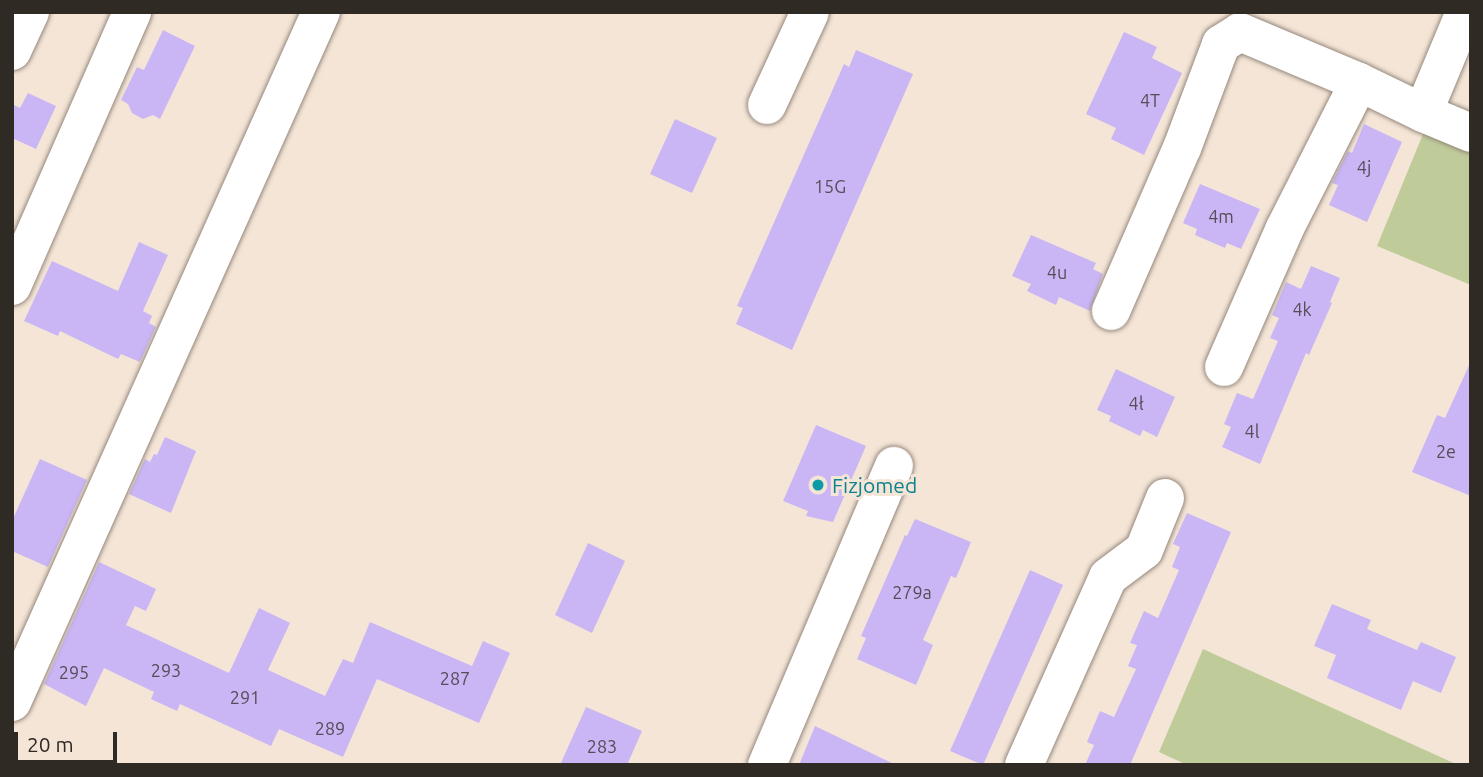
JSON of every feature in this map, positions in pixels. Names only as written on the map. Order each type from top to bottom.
[{"type":"lane","points":[[12,51],[30,12]]},
{"type":"lane","points":[[12,286],[132,12]]},
{"type":"lane","points":[[12,702],[321,12]]},
{"type":"lane","points":[[767,104],[810,12]]},
{"type":"lane","points":[[1423,113],[1465,12]]},
{"type":"lane","points":[[1111,311],[1182,148],[1222,44],[1240,32],[1471,133]]},
{"type":"lane","points":[[1224,367],[1284,230],[1359,82]]},
{"type":"lane","points":[[767,765],[894,466]]},
{"type":"lane","points":[[1024,765],[1108,576],[1144,550],[1165,498]]},
{"type":"green space","points":[[1423,134],[1471,150],[1471,285],[1377,246]]},
{"type":"green space","points":[[1203,649],[1458,765],[1187,765],[1159,752]]},
{"type":"building","points":[[163,30],[195,46],[160,119],[153,115],[143,119],[132,113],[128,104],[121,100],[137,67],[144,70]]},
{"type":"building","points":[[1124,32],[1157,47],[1152,58],[1182,73],[1144,155],[1111,139],[1116,128],[1086,114]]},
{"type":"building","points":[[856,50],[913,74],[792,350],[736,324],[743,308],[737,306],[844,64],[849,67]]},
{"type":"building","points":[[28,93],[56,106],[36,149],[12,138],[12,104],[20,108]]},
{"type":"building","points":[[675,119],[717,138],[692,193],[650,174]]},
{"type":"building","points":[[1364,124],[1402,142],[1367,222],[1329,205],[1338,185],[1332,183],[1348,151],[1352,153]]},
{"type":"building","points":[[1200,184],[1260,209],[1241,249],[1227,243],[1225,248],[1195,235],[1197,229],[1183,223]]},
{"type":"building","points":[[1031,235],[1096,263],[1093,269],[1103,274],[1090,311],[1059,297],[1056,305],[1027,291],[1031,284],[1012,276]]},
{"type":"building","points":[[139,242],[168,255],[143,311],[152,316],[149,323],[156,327],[140,362],[121,354],[118,359],[60,331],[58,336],[24,321],[52,261],[118,291]]},
{"type":"building","points":[[1311,266],[1340,278],[1330,302],[1332,303],[1309,355],[1306,353],[1260,464],[1222,447],[1231,427],[1224,424],[1237,393],[1253,399],[1278,341],[1270,338],[1279,318],[1272,315],[1286,282],[1301,289]]},
{"type":"building","points":[[1471,361],[1471,496],[1412,472],[1437,415],[1445,418]]},
{"type":"building","points":[[1116,369],[1175,397],[1157,437],[1143,430],[1140,436],[1109,421],[1111,416],[1097,410]]},
{"type":"building","name":"Fizjomed","points":[[816,425],[866,446],[833,522],[806,516],[808,511],[783,501]]},
{"type":"building","points":[[165,437],[196,451],[171,513],[129,494],[145,459],[150,462],[154,454],[157,455]]},
{"type":"building","points":[[40,459],[87,480],[48,567],[12,551],[12,521]]},
{"type":"building","points":[[1187,513],[1231,532],[1130,765],[1085,765],[1094,745],[1087,742],[1100,711],[1114,717],[1136,669],[1128,666],[1137,645],[1130,643],[1144,611],[1158,618],[1179,570],[1172,567],[1180,547],[1173,544]]},
{"type":"building","points":[[915,519],[971,542],[956,578],[951,576],[923,640],[933,645],[916,685],[857,659],[866,638],[861,636],[905,535],[907,536]]},
{"type":"building","points":[[588,543],[625,561],[592,633],[555,615]]},
{"type":"building","points":[[99,562],[156,589],[146,611],[135,606],[126,625],[229,673],[259,608],[290,623],[268,670],[325,696],[343,659],[353,663],[370,622],[472,666],[483,641],[510,653],[479,723],[377,679],[343,757],[279,729],[271,746],[180,704],[177,711],[151,699],[154,692],[104,668],[86,706],[44,684]]},
{"type":"building","points":[[1030,570],[1063,585],[983,765],[950,751]]},
{"type":"building","points":[[1332,604],[1371,620],[1367,629],[1417,650],[1421,642],[1456,657],[1441,693],[1413,681],[1401,710],[1327,678],[1336,655],[1314,646]]},
{"type":"building","points":[[586,707],[642,731],[627,765],[560,765]]},
{"type":"building","points":[[815,726],[896,765],[799,765]]},
{"type":"place","name":"Fizjomed","points":[[818,485]]}]
